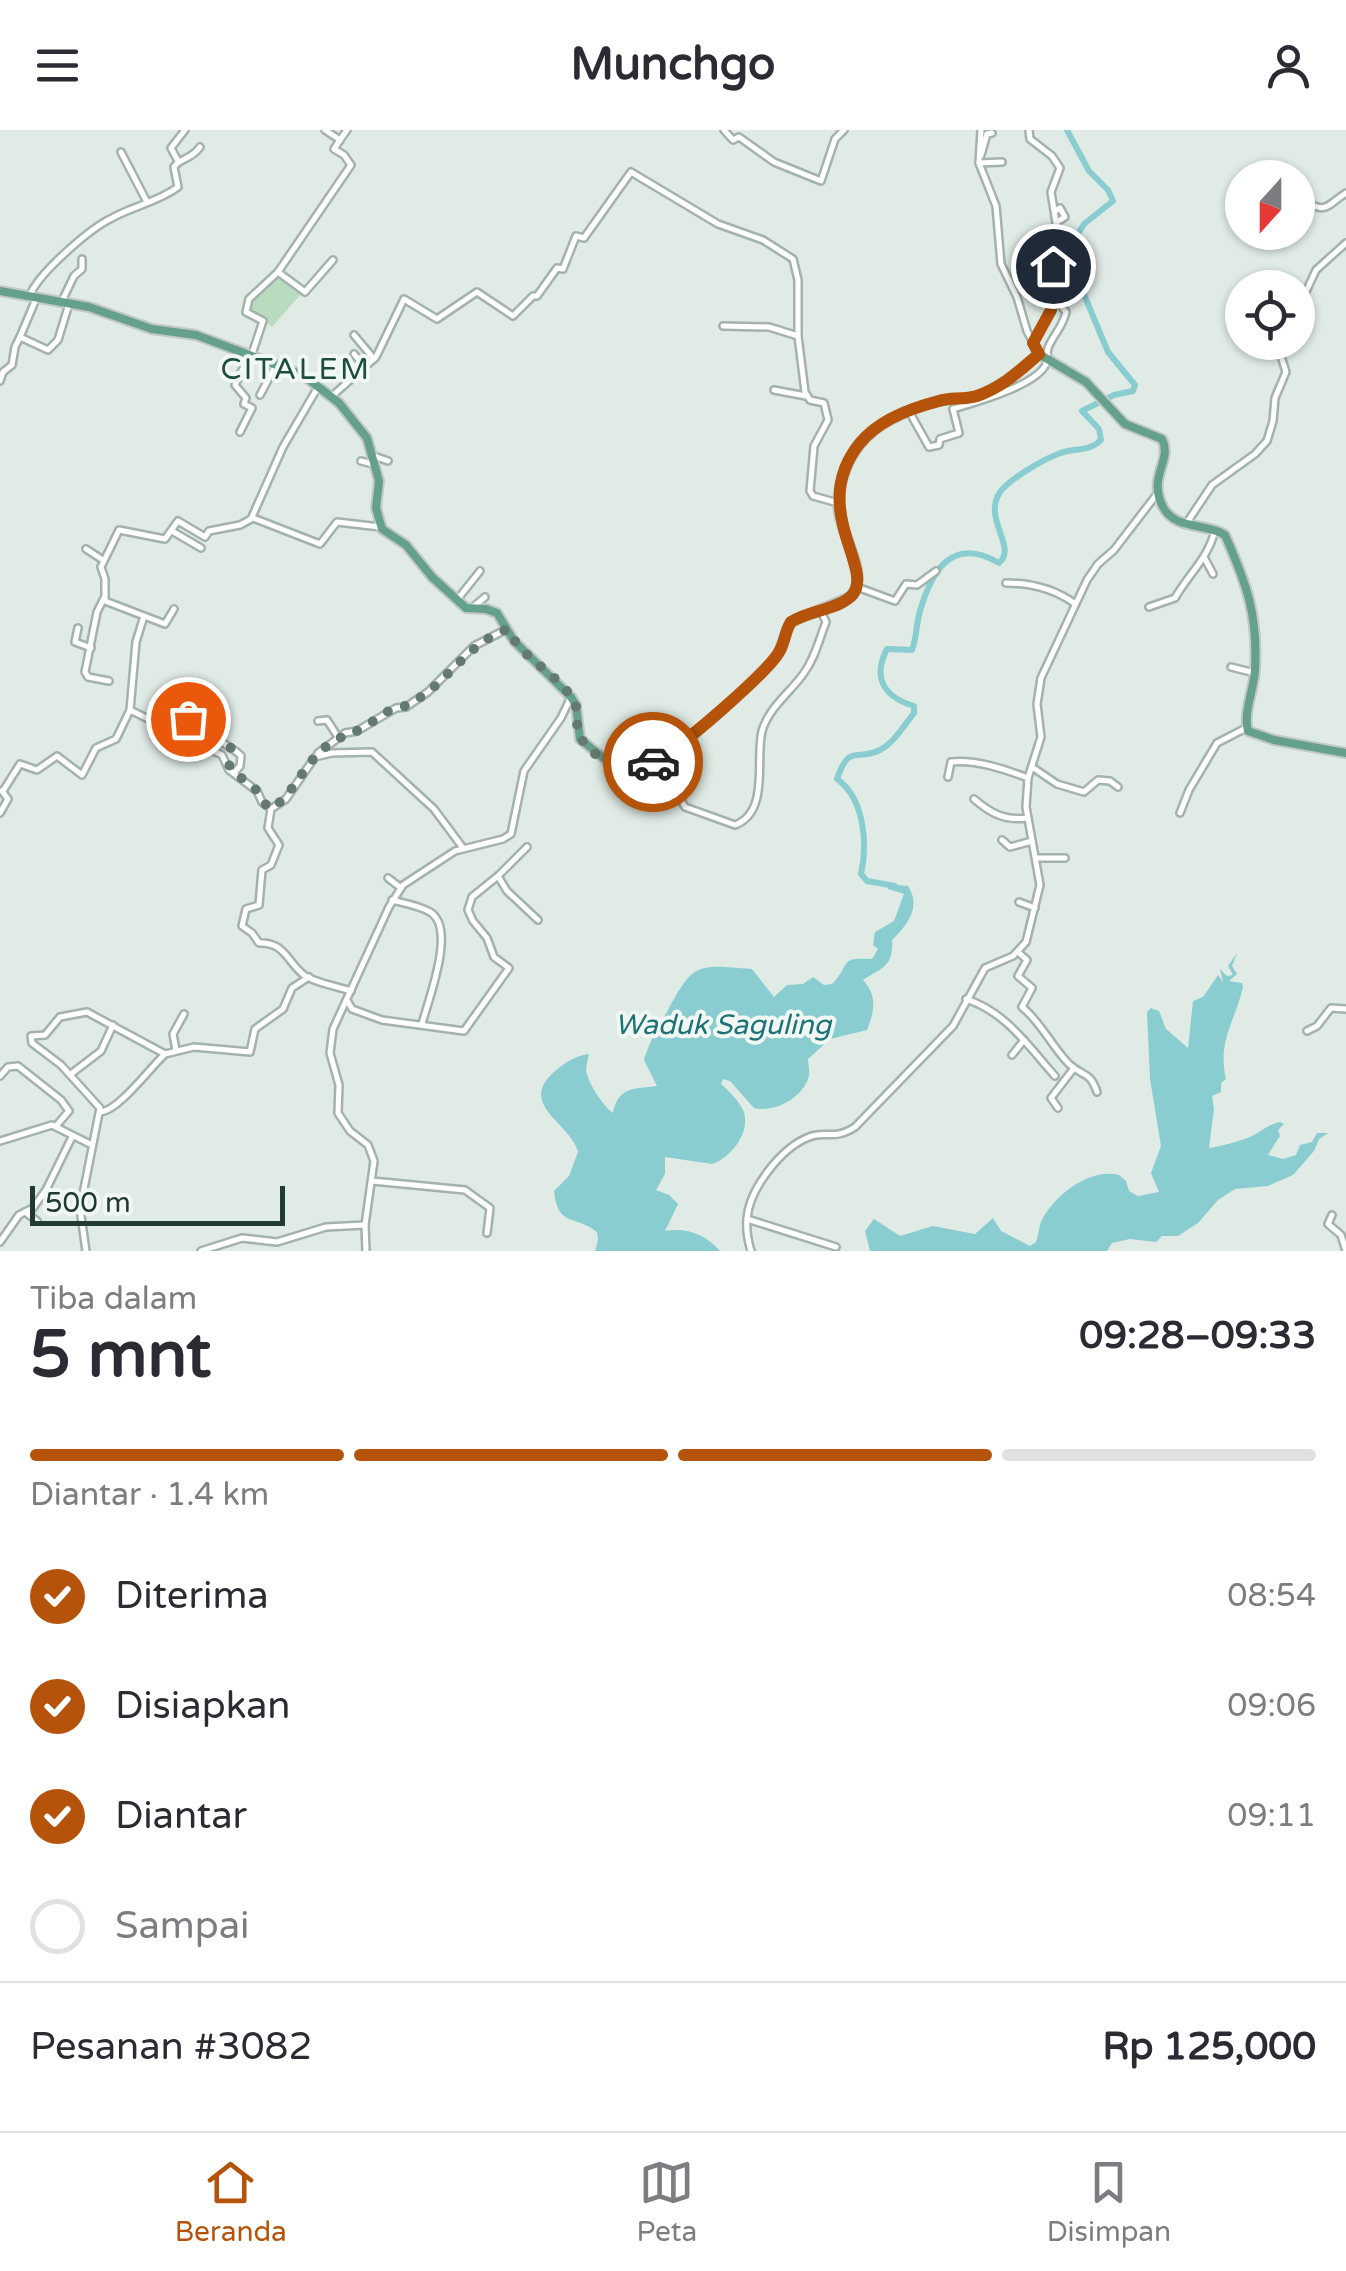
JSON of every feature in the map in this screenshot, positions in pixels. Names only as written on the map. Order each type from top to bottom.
[{"type":"main road","points":[[0,291],[66,302],[145,327],[196,335],[277,363],[303,375],[331,396],[356,422],[375,460],[380,527],[406,545],[426,570],[470,610],[495,612],[518,645],[571,696],[576,705],[580,738],[606,762],[626,765],[657,761],[706,724],[770,663],[780,651],[791,622],[846,600],[857,587],[859,572],[841,527],[838,503],[857,447],[885,420],[912,417],[941,400],[968,398],[992,390],[1019,374],[1039,354],[1080,377],[1125,424],[1158,437],[1165,444],[1166,455],[1156,480],[1170,516],[1215,530],[1227,539],[1252,602],[1256,626],[1255,673],[1246,728],[1274,740],[1346,753]]},
{"type":"street","points":[[178,161],[171,148],[185,130]]},
{"type":"street","points":[[326,130],[340,140]]},
{"type":"street","points":[[240,432],[252,408],[244,404],[246,398],[236,385],[263,321],[246,312],[245,307],[278,272],[347,174],[351,163],[334,148],[347,130]]},
{"type":"street","points":[[724,130],[732,140],[738,136],[774,162],[822,181],[830,150],[844,130]]},
{"type":"street","points":[[980,130],[980,160],[996,206],[1001,264],[1039,354]]},
{"type":"street","points":[[1029,130],[1030,139],[1060,166],[1050,192],[1057,222],[1051,310],[1033,343]]},
{"type":"street","points":[[980,160],[987,134],[992,133]]},
{"type":"street","points":[[0,381],[12,365],[15,346],[44,276],[100,225],[178,187],[173,170],[178,161],[193,158],[200,148]]},
{"type":"street","points":[[120,152],[147,202]]},
{"type":"street","points":[[980,160],[1002,162]]},
{"type":"street","points":[[331,396],[374,359],[405,299],[437,319],[477,292],[513,316],[533,296],[538,296],[557,268],[564,267],[576,236],[584,238],[630,172],[718,224],[786,253],[797,272],[798,336],[806,396]]},
{"type":"street","points":[[1315,205],[1334,205],[1346,193]]},
{"type":"street","points":[[1315,272],[1346,243]]},
{"type":"street","points":[[20,337],[49,350],[57,343],[66,302],[76,273],[82,269],[82,260]]},
{"type":"street","points":[[278,272],[305,292],[334,260]]},
{"type":"street","points":[[912,417],[928,448],[939,445],[940,438],[958,433],[953,408],[1024,382],[1048,362],[1049,347],[1066,312],[1051,296]]},
{"type":"street","points":[[723,326],[769,326],[798,336]]},
{"type":"street","points":[[354,335],[374,359]]},
{"type":"street","points":[[354,354],[364,366]]},
{"type":"street","points":[[1186,524],[1212,485],[1267,441],[1277,391],[1286,374],[1282,360]]},
{"type":"street","points":[[260,395],[277,363]]},
{"type":"street","points":[[109,681],[85,674],[97,612],[104,598],[105,579],[100,568],[120,530],[165,539],[180,522],[205,537],[211,530],[251,519],[283,447],[318,387]]},
{"type":"street","points":[[774,390],[824,403],[828,420],[814,446],[811,493],[838,503]]},
{"type":"street","points":[[361,461],[388,461]]},
{"type":"street","points":[[751,1251],[747,1218],[758,1188],[790,1150],[813,1136],[834,1137],[855,1127],[950,1029],[987,966],[1018,952],[1026,942],[1040,885],[1027,818],[1028,778],[1041,737],[1037,704],[1041,678],[1094,568],[1114,550],[1158,492]]},
{"type":"street","points":[[251,519],[320,544],[337,522],[380,527]]},
{"type":"street","points":[[1148,607],[1175,598],[1204,557],[1215,530]]},
{"type":"street","points":[[172,531],[200,548]]},
{"type":"street","points":[[86,548],[103,560]]},
{"type":"street","points":[[1204,557],[1213,574]]},
{"type":"street","points":[[857,587],[896,601],[906,584],[917,585],[936,570]]},
{"type":"street","points":[[457,600],[480,571]]},
{"type":"street","points":[[1006,583],[1036,585],[1060,593],[1074,603]]},
{"type":"street","points":[[470,610],[485,597]]},
{"type":"street","points":[[104,598],[110,604],[166,624],[174,609]]},
{"type":"street","points":[[678,772],[670,781],[685,807],[735,824],[746,818],[755,805],[764,726],[769,712],[813,658],[826,622],[820,608]]},
{"type":"street","points":[[78,783],[95,750],[116,739],[130,710],[136,642],[144,616]]},
{"type":"street","points":[[78,628],[75,642],[91,648]]},
{"type":"street","points":[[351,991],[301,973],[287,953],[270,944],[258,944],[242,926],[246,909],[259,905],[262,871],[271,865],[279,844],[268,828],[271,809],[286,799],[315,757],[338,737],[357,732],[396,708],[406,707],[428,692],[481,640],[508,629]]},
{"type":"street","points":[[1230,668],[1255,673]]},
{"type":"street","points":[[366,1251],[371,1148],[339,1116],[338,1080],[330,1053],[333,1029],[400,888],[419,872],[464,848],[510,836],[524,771],[561,718],[571,696]]},
{"type":"street","points":[[130,710],[226,760],[271,809]]},
{"type":"street","points":[[170,728],[179,720],[202,721],[241,756],[234,773]]},
{"type":"street","points":[[318,721],[327,720],[338,737]]},
{"type":"street","points":[[1180,814],[1189,790],[1217,744],[1246,728]]},
{"type":"street","points":[[226,760],[231,747]]},
{"type":"street","points":[[315,757],[332,752],[375,753],[445,821],[464,848]]},
{"type":"street","points":[[0,813],[8,799],[1,790],[20,764],[39,770],[57,756],[82,775]]},
{"type":"street","points":[[948,776],[954,760],[977,762],[1028,778]]},
{"type":"street","points":[[1032,767],[1057,784],[1085,792],[1098,780],[1110,781],[1118,787]]},
{"type":"street","points":[[974,799],[990,813],[1009,819],[1027,818]]},
{"type":"street","points":[[1002,840],[1010,847],[1032,841]]},
{"type":"street","points":[[348,999],[350,1007],[368,1016],[464,1031],[507,973],[508,966],[494,956],[485,934],[472,921],[468,910],[472,896],[527,847]]},
{"type":"street","points":[[1036,858],[1065,858]]},
{"type":"street","points":[[498,876],[506,890],[538,920]]},
{"type":"street","points":[[388,878],[400,888]]},
{"type":"street","points":[[392,900],[430,911],[441,927],[441,951],[422,1024]]},
{"type":"street","points":[[1019,902],[1035,908]]},
{"type":"street","points":[[1018,952],[1026,960],[1018,976],[1032,988],[1022,1007],[1074,1068],[1090,1076],[1097,1092]]},
{"type":"street","points":[[100,1112],[112,1110],[139,1078],[176,1050],[196,1047],[250,1052],[255,1028],[283,1008],[290,990],[310,977]]},
{"type":"street","points":[[966,999],[999,1014],[1055,1076]]},
{"type":"street","points":[[1307,1030],[1318,1026],[1331,1008],[1346,1010]]},
{"type":"street","points":[[86,1251],[80,1209],[99,1106],[32,1043],[31,1036],[46,1034],[61,1017],[87,1012],[166,1054]]},
{"type":"street","points":[[176,1050],[174,1034],[184,1014]]},
{"type":"street","points":[[70,1075],[100,1050],[114,1024]]},
{"type":"street","points":[[1012,1055],[1024,1040]]},
{"type":"street","points":[[0,1076],[8,1067],[18,1066],[61,1100],[69,1111],[56,1126]]},
{"type":"street","points":[[1058,1108],[1051,1098],[1074,1068]]},
{"type":"street","points":[[0,1141],[56,1126],[92,1146]]},
{"type":"street","points":[[0,1242],[19,1215],[32,1208],[46,1190],[72,1137]]},
{"type":"street","points":[[372,1181],[468,1191],[490,1208],[486,1233]]},
{"type":"street","points":[[25,1212],[37,1222]]},
{"type":"street","points":[[1332,1215],[1328,1224],[1341,1235],[1346,1251]]},
{"type":"street","points":[[747,1218],[836,1247]]},
{"type":"street","points":[[200,1251],[242,1238],[278,1242],[326,1227],[365,1226]]},
{"type":"green space","points":[[278,273],[301,294],[272,327],[248,306]]},
{"type":"water","name":"Waduk Saguling","points":[[888,884],[908,886],[913,908],[892,940],[888,961],[863,980],[873,1003],[867,1030],[830,1039],[808,1059],[809,1076],[801,1091],[779,1106],[754,1108],[730,1081],[723,1079],[721,1084],[739,1103],[745,1118],[738,1143],[712,1164],[665,1157],[665,1174],[656,1190],[678,1204],[665,1231],[695,1233],[720,1251],[595,1251],[597,1232],[568,1219],[556,1203],[554,1191],[569,1176],[578,1152],[543,1104],[544,1084],[566,1063],[589,1054],[586,1070],[590,1081],[613,1113],[623,1093],[657,1086],[644,1060],[661,1022],[692,974],[709,967],[752,969],[774,997],[787,985],[803,984],[813,977],[824,985],[832,984],[849,961],[872,959],[878,949],[873,945],[875,932],[894,921],[904,894],[888,889]]},
{"type":"water","points":[[1237,953],[1232,966],[1237,974],[1229,981],[1242,983],[1243,987],[1225,1042],[1226,1079],[1221,1083],[1221,1092],[1212,1096],[1209,1148],[1245,1139],[1280,1122],[1284,1124],[1278,1130],[1280,1136],[1268,1155],[1283,1159],[1296,1155],[1300,1145],[1312,1142],[1317,1133],[1328,1133],[1319,1139],[1293,1175],[1268,1186],[1235,1189],[1178,1236],[1162,1236],[1156,1242],[1130,1239],[1112,1243],[1107,1251],[870,1251],[865,1231],[874,1219],[900,1236],[933,1226],[975,1234],[993,1218],[1001,1231],[1030,1246],[1036,1242],[1049,1209],[1086,1179],[1119,1175],[1129,1191],[1138,1196],[1159,1192],[1151,1173],[1161,1146],[1150,1079],[1147,1012],[1151,1008],[1159,1011],[1166,1029],[1188,1048],[1193,1001],[1203,997],[1218,975],[1223,982],[1220,969],[1227,976],[1233,975],[1228,966]]},
{"type":"waterway","points":[[895,886],[867,881],[861,874],[862,822],[853,798],[837,779],[850,757],[885,747],[914,713],[914,706],[895,697],[884,685],[881,669],[887,649],[912,650],[925,596],[947,561],[969,553],[999,563],[1005,549],[995,512],[1000,492],[1051,457],[1096,444],[1101,440],[1099,429],[1082,411],[1114,395],[1133,391],[1135,385],[1108,352],[1073,268],[1070,247],[1084,224],[1113,201],[1089,171],[1067,130]]},
{"type":"way so far","points":[[188,719],[202,721],[231,747],[226,760],[229,770],[257,791],[271,809],[282,803],[311,760],[330,743],[396,708],[406,707],[428,692],[481,640],[508,629],[518,645],[574,700],[581,740],[600,758],[607,764],[653,762]]},
{"type":"district","name":"CITALEM","points":[[296,369]]},
{"type":"route","points":[[653,762],[706,724],[770,663],[780,651],[791,622],[852,596],[859,572],[841,527],[838,503],[852,455],[862,440],[890,418],[941,400],[976,396],[1019,374],[1039,354],[1033,343],[1051,310],[1053,266]]}]
